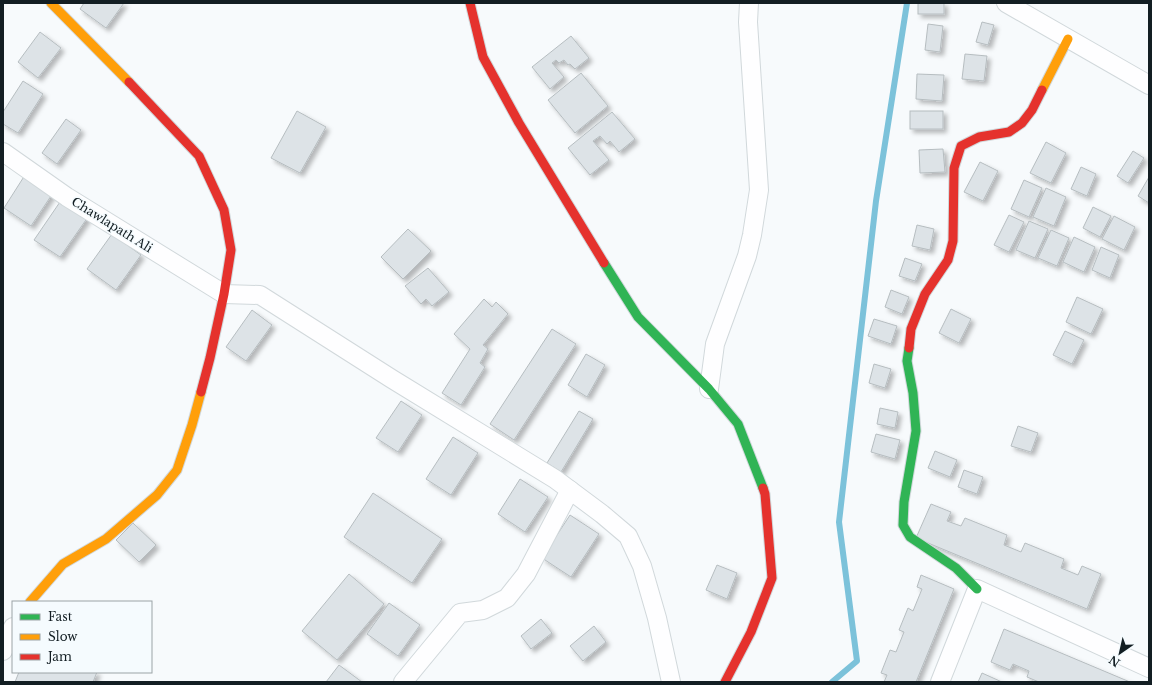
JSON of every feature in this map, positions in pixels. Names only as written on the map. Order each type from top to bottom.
[{"type":"street","points":[[31,601],[63,564],[106,539],[157,495],[177,470],[192,425],[210,358],[224,294],[231,250],[224,210],[200,156],[116,68],[51,3]]},
{"type":"street","points":[[470,3],[483,57],[519,124],[589,240],[638,317],[710,389],[738,424],[765,494],[772,578],[751,632],[725,682]]},
{"type":"street","points":[[710,389],[715,344],[752,235],[758,190],[748,22],[749,3]]},
{"type":"street","points":[[1006,3],[1149,86]]},
{"type":"street","points":[[1068,38],[1032,110],[1022,123],[1009,132],[979,137],[961,146],[954,168],[953,241],[948,260],[925,294],[911,329],[907,361],[913,393],[916,431],[904,502],[903,525],[910,537],[956,568],[977,589],[1149,668]]},
{"type":"street","name":"Chawlapath Ali","points":[[3,152],[67,197],[224,294]]},
{"type":"street","points":[[224,294],[260,295],[392,379],[555,479],[628,536],[642,566],[657,618],[671,682]]},
{"type":"street","points":[[403,682],[460,613],[482,610],[508,598],[526,574],[570,490]]},
{"type":"street","points":[[940,682],[977,589]]},
{"type":"street","points":[[3,651],[12,629]]},
{"type":"building","points":[[84,3],[124,3],[106,28],[80,9]]},
{"type":"building","points":[[918,3],[944,3],[944,14],[918,14]]},
{"type":"building","points":[[982,22],[994,25],[988,45],[976,42]]},
{"type":"building","points":[[928,24],[943,26],[940,52],[925,50]]},
{"type":"building","points":[[40,32],[61,48],[38,78],[18,62]]},
{"type":"building","points":[[571,36],[589,58],[575,69],[570,64],[568,65],[564,60],[559,63],[556,60],[552,63],[564,77],[550,89],[532,67]]},
{"type":"building","points":[[965,54],[987,56],[984,81],[962,79]]},
{"type":"building","points":[[581,73],[608,106],[575,133],[548,100]]},
{"type":"building","points":[[917,74],[944,75],[942,101],[916,99]]},
{"type":"building","points":[[23,81],[43,94],[18,133],[3,124],[3,112]]},
{"type":"building","points":[[297,111],[326,127],[300,173],[271,158]]},
{"type":"building","points":[[910,111],[943,111],[943,129],[910,129]]},
{"type":"building","points":[[612,112],[635,139],[619,152],[610,141],[607,144],[600,136],[593,141],[609,160],[590,175],[568,148]]},
{"type":"building","points":[[66,119],[81,130],[57,164],[42,153]]},
{"type":"building","points":[[1046,142],[1066,153],[1051,183],[1030,173]]},
{"type":"building","points":[[943,149],[945,172],[920,173],[919,150]]},
{"type":"building","points":[[1133,151],[1144,158],[1128,183],[1117,176]]},
{"type":"building","points":[[980,162],[998,171],[983,201],[964,192]]},
{"type":"building","points":[[1081,167],[1096,174],[1087,196],[1071,189]]},
{"type":"building","points":[[25,175],[53,193],[31,226],[4,208]]},
{"type":"building","points":[[1149,177],[1149,203],[1138,196]]},
{"type":"building","points":[[1024,180],[1042,188],[1029,217],[1011,209]]},
{"type":"building","points":[[1046,188],[1066,197],[1054,226],[1033,217]]},
{"type":"building","points":[[62,199],[88,217],[60,257],[34,240]]},
{"type":"building","points":[[1093,207],[1111,216],[1100,237],[1083,228]]},
{"type":"building","points":[[1009,215],[1024,222],[1009,252],[994,245]]},
{"type":"building","points":[[1114,216],[1135,227],[1124,250],[1102,239]]},
{"type":"building","points":[[1029,221],[1048,229],[1035,258],[1016,250]]},
{"type":"building","points":[[917,225],[934,229],[930,250],[912,246]]},
{"type":"building","points":[[408,229],[431,251],[403,279],[381,257]]},
{"type":"building","points":[[1051,230],[1069,238],[1057,266],[1038,258]]},
{"type":"building","points":[[112,234],[141,255],[116,290],[87,269]]},
{"type":"building","points":[[1074,237],[1095,247],[1084,272],[1063,262]]},
{"type":"building","points":[[1101,247],[1119,255],[1110,278],[1092,270]]},
{"type":"building","points":[[905,258],[922,264],[915,281],[899,276]]},
{"type":"building","points":[[428,268],[449,292],[432,306],[426,299],[421,304],[405,286]]},
{"type":"building","points":[[891,290],[909,297],[902,314],[885,307]]},
{"type":"building","points":[[1077,297],[1103,309],[1091,334],[1066,322]]},
{"type":"building","points":[[484,299],[492,307],[496,302],[508,314],[483,345],[488,349],[480,363],[485,367],[461,405],[442,393],[470,349],[454,334]]},
{"type":"building","points":[[951,309],[971,319],[959,343],[939,333]]},
{"type":"building","points":[[252,310],[272,325],[246,361],[226,347]]},
{"type":"building","points":[[874,319],[897,326],[891,344],[868,336]]},
{"type":"building","points":[[552,329],[576,344],[514,440],[490,424]]},
{"type":"building","points":[[1065,331],[1084,340],[1072,364],[1053,355]]},
{"type":"building","points":[[586,354],[605,365],[587,397],[568,385]]},
{"type":"building","points":[[874,364],[891,369],[885,388],[869,383]]},
{"type":"building","points":[[401,401],[422,415],[398,452],[376,438]]},
{"type":"building","points":[[880,408],[898,412],[895,428],[877,424]]},
{"type":"building","points":[[579,411],[593,419],[561,472],[547,463]]},
{"type":"building","points":[[1018,426],[1038,433],[1031,452],[1011,446]]},
{"type":"building","points":[[876,434],[900,440],[895,459],[871,452]]},
{"type":"building","points":[[453,437],[478,453],[451,495],[426,479]]},
{"type":"building","points":[[935,451],[957,460],[950,477],[928,468]]},
{"type":"building","points":[[964,470],[983,477],[977,494],[958,487]]},
{"type":"building","points":[[520,479],[548,497],[525,532],[498,514]]},
{"type":"building","points":[[373,493],[442,539],[412,583],[344,537]]},
{"type":"building","points":[[931,504],[951,512],[947,521],[961,526],[965,518],[1007,535],[1004,545],[1021,552],[1025,543],[1064,559],[1061,568],[1078,575],[1082,566],[1101,574],[1087,609],[916,538]]},
{"type":"building","points":[[570,515],[599,534],[571,577],[542,558]]},
{"type":"building","points":[[133,523],[156,545],[139,562],[116,540]]},
{"type":"building","points":[[717,565],[737,573],[727,599],[706,590]]},
{"type":"building","points":[[349,574],[384,604],[337,660],[302,631]]},
{"type":"building","points":[[921,575],[954,589],[916,682],[884,682],[887,675],[881,673],[890,650],[896,652],[904,632],[899,630],[908,608],[913,611],[922,589],[917,587]]},
{"type":"building","points":[[389,603],[420,625],[398,656],[367,634]]},
{"type":"building","points":[[541,619],[552,633],[531,649],[521,636]]},
{"type":"building","points":[[594,626],[606,642],[583,661],[570,646]]},
{"type":"building","points":[[1004,629],[1130,682],[1039,682],[1027,677],[1029,671],[1013,664],[1010,670],[991,662]]},
{"type":"building","points":[[339,665],[362,682],[326,682]]},
{"type":"building","points":[[19,673],[97,673],[93,682],[15,682]]},
{"type":"building","points":[[982,673],[1002,682],[978,682]]},
{"type":"waterway","points":[[832,682],[857,661],[839,522],[876,201],[907,3]]},
{"type":"traffic: fast","points":[[604,263],[638,317],[709,389],[738,424],[763,488]]},
{"type":"traffic: fast","points":[[909,348],[907,361],[913,393],[916,431],[904,502],[903,525],[910,537],[956,568],[977,589]]},
{"type":"traffic: slow","points":[[51,3],[129,82]]},
{"type":"traffic: slow","points":[[1042,90],[1068,39]]},
{"type":"traffic: slow","points":[[31,601],[63,564],[106,539],[157,495],[177,470],[201,392]]},
{"type":"traffic: jam","points":[[470,3],[483,57],[519,123],[604,263]]},
{"type":"traffic: jam","points":[[129,82],[199,156],[224,210],[231,250],[224,294],[201,392]]},
{"type":"traffic: jam","points":[[909,348],[911,329],[925,294],[948,260],[953,241],[954,168],[961,146],[979,137],[1009,132],[1022,123],[1032,110],[1042,90]]},
{"type":"traffic: jam","points":[[725,682],[751,632],[772,578],[765,494],[763,488]]}]
